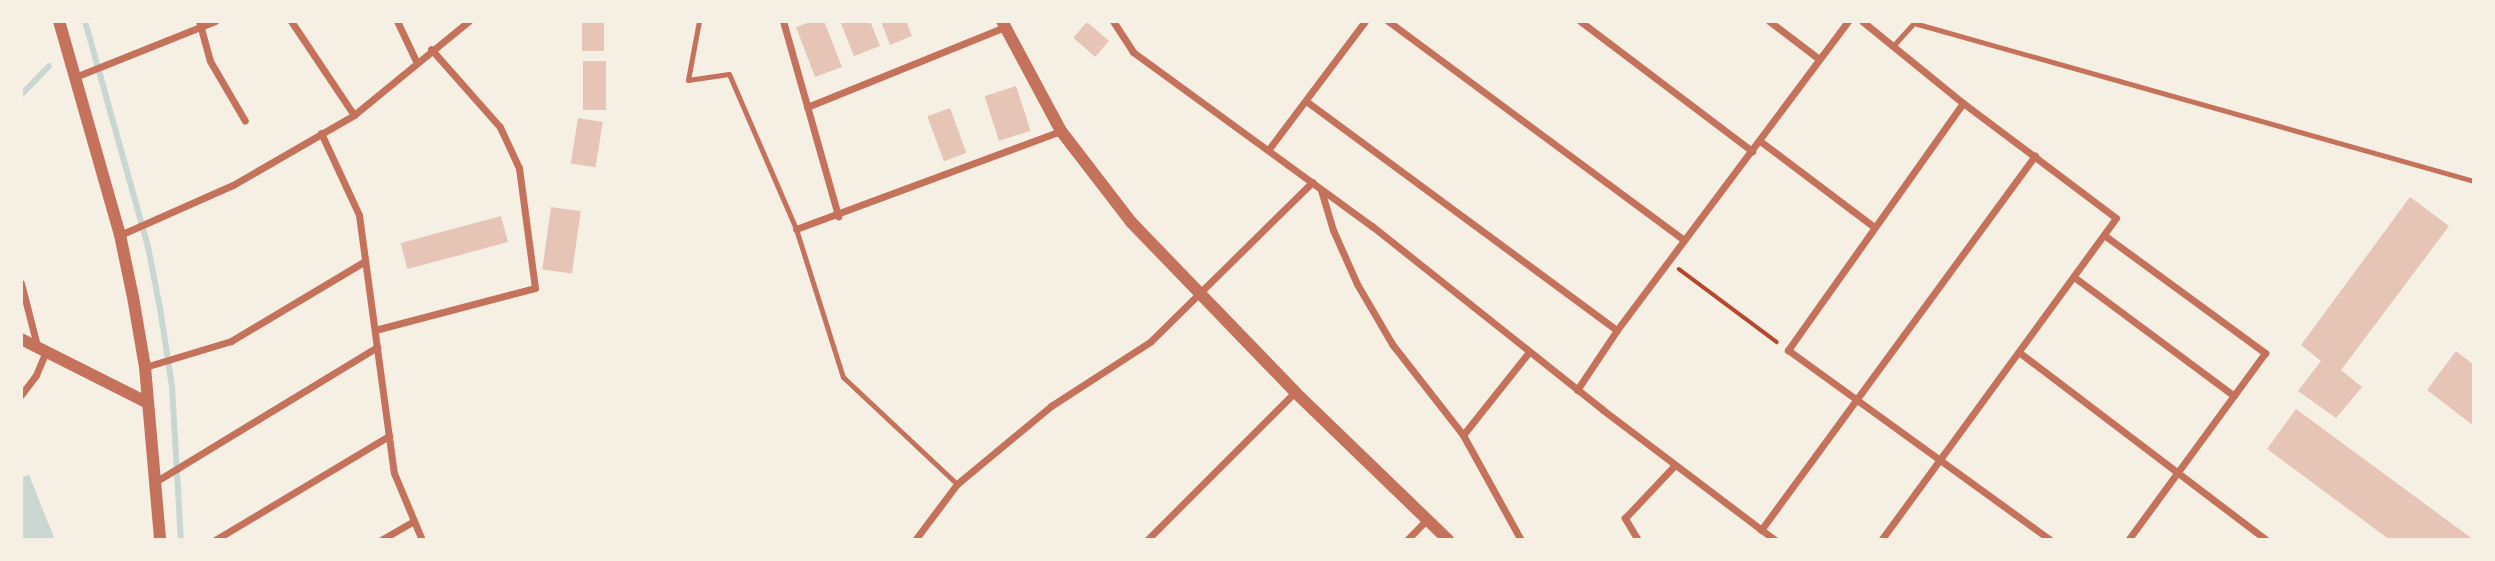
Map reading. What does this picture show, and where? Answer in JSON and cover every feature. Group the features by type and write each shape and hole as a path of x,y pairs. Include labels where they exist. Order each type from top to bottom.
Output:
{"street":[{"path":"59,21 120,235 145,366 160,540"},
{"path":"75,77 200,24 215,21"},
{"path":"291,21 354,115"},
{"path":"397,21 416,61"},
{"path":"120,235 233,185 354,115 416,61 469,21"},
{"path":"783,21 838,216"},
{"path":"1113,21 1133,52 1372,226 1577,390 1774,540"},
{"path":"1269,149 1365,21"},
{"path":"1388,21 1684,240"},
{"path":"1580,21 1752,151"},
{"path":"1769,21 1819,59"},
{"path":"1577,390 1617,330 1848,21"},
{"path":"1862,21 1963,103 2116,218 1881,540"},
{"path":"200,24 210,61 246,121"},
{"path":"807,107 1004,24 1061,131 1131,222 1296,392 1448,540"},
{"path":"375,330 535,288 519,168 500,127 431,49"},
{"path":"1306,102 1617,330"},
{"path":"1963,103 1788,349 2050,540"},
{"path":"796,229 838,216 1061,131"},
{"path":"321,133 359,215 394,473 422,540"},
{"path":"1760,141 1873,226"},
{"path":"1761,530 2035,156"},
{"path":"915,540 957,484 1051,405 1150,342 1312,182"},
{"path":"1321,190 1333,230 1364,296 1392,344 1463,435 1521,540"},
{"path":"2104,235 2265,353 2127,540"},
{"path":"145,366 231,341 365,261"},
{"path":"2074,277 2234,396"},
{"path":"21,283 42,349 36,375 21,395"},
{"path":"21,339 148,403"},
{"path":"155,482 377,347"},
{"path":"1463,435 1530,352"},
{"path":"2020,353 2266,540"},
{"path":"1147,540 1296,392"},
{"path":"215,540 389,436"},
{"path":"1638,540 1625,518 1675,465"},
{"path":"382,540 414,520"},
{"path":"1407,540 1426,520"}],"lane":[{"path":"699,21 688,80 729,74 796,229 843,377 957,484"},
{"path":"1893,46 1914,23 2474,181"}],"path":[{"path":"1669,262 1788,349"}],"shaded area":[{"path":"29,475 55,540 21,540 21,478"}],"building":[{"path":"582,21 604,21 604,51 582,51"},
{"path":"813,21 824,21 842,67 815,77 796,27"},
{"path":"840,21 870,21 880,46 854,56"},
{"path":"881,21 906,21 912,36 890,45"},
{"path":"1087,22 1109,41 1095,57 1073,38"},
{"path":"583,61 606,61 606,110 583,110"},
{"path":"1016,86 1031,131 999,141 985,96"},
{"path":"950,108 966,153 944,161 927,116"},
{"path":"578,118 603,122 595,167 571,163"},
{"path":"2410,197 2449,226 2341,370 2362,387 2336,418 2298,391 2321,361 2301,345"},
{"path":"551,207 581,211 572,274 542,269"},
{"path":"501,216 508,242 408,269 401,243"},
{"path":"2456,351 2474,365 2474,426 2427,390"},
{"path":"2296,409 2474,540 2390,540 2267,449"}],"waterway":[{"path":"85,21 148,247 160,308 172,386 181,540"},
{"path":"21,95 49,66"}]}
